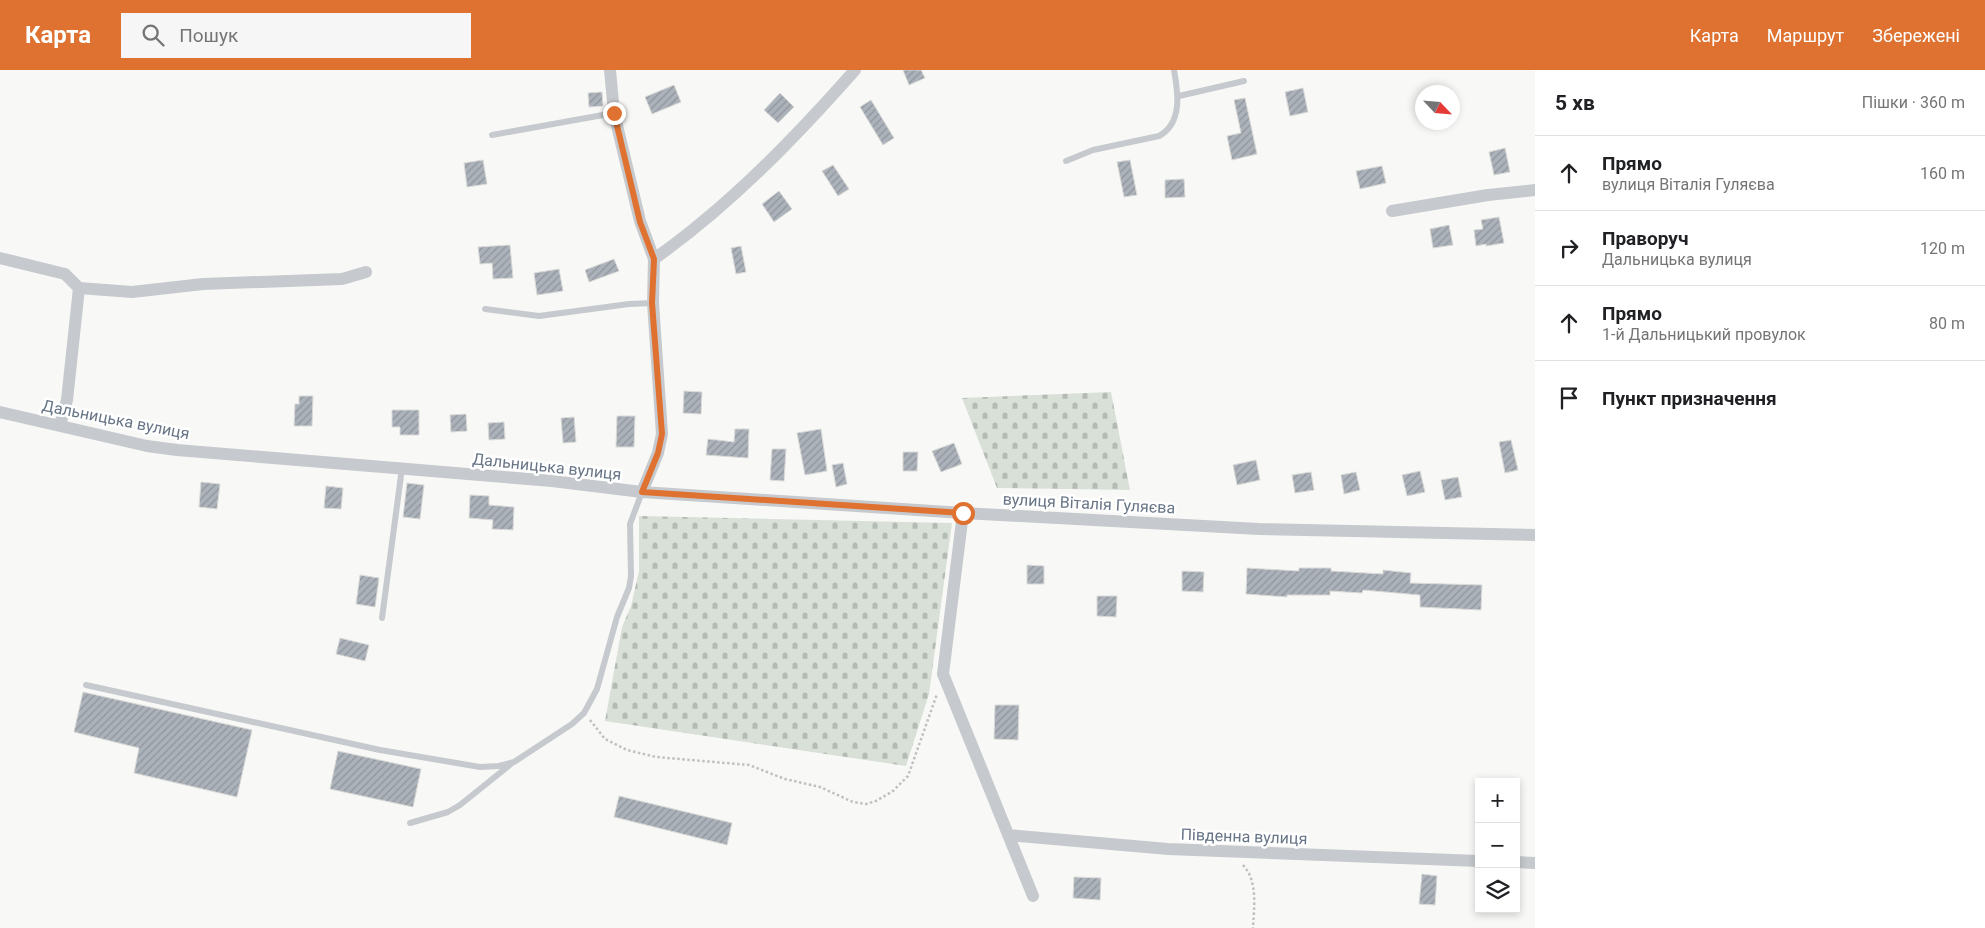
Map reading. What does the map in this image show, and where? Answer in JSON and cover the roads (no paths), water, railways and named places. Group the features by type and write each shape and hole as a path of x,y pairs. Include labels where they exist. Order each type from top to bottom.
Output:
{"street":[{"path":"610,70 614,113 640,222 654,259 718,208 763,166 826,103 855,70"},
{"path":"1392,211 1488,194 1535,190"},
{"path":"0,258 65,274 79,288 132,292 203,284 342,279 366,272"},
{"name":"Дальницька вулиця","path":"0,412 147,446 177,450 552,481 642,492 658,453 662,434 652,303 654,259"},
{"path":"60,425 66,400 79,288"},
{"name":"вулиця Віталія Гуляєва","path":"642,492 963,513 1258,529 1535,535"},
{"path":"963,513 944,674 1033,896"},
{"name":"Південна вулиця","path":"1008,835 1168,849 1475,861"},
{"path":"1520,862 1535,863"}],"lane":[{"path":"1066,161 1093,150 1159,136 1165,132 1173,120 1179,96 1174,70"},
{"path":"1179,96 1244,81"},
{"path":"492,135 614,113"},
{"path":"485,309 539,316 629,304 652,303"},
{"path":"382,618 402,468"},
{"path":"410,823 448,812 460,805 514,762 572,724 584,713 597,689 617,617 629,588 631,576 630,524 642,492"},
{"path":"86,685 380,750 480,767 498,766 514,762"}]}
